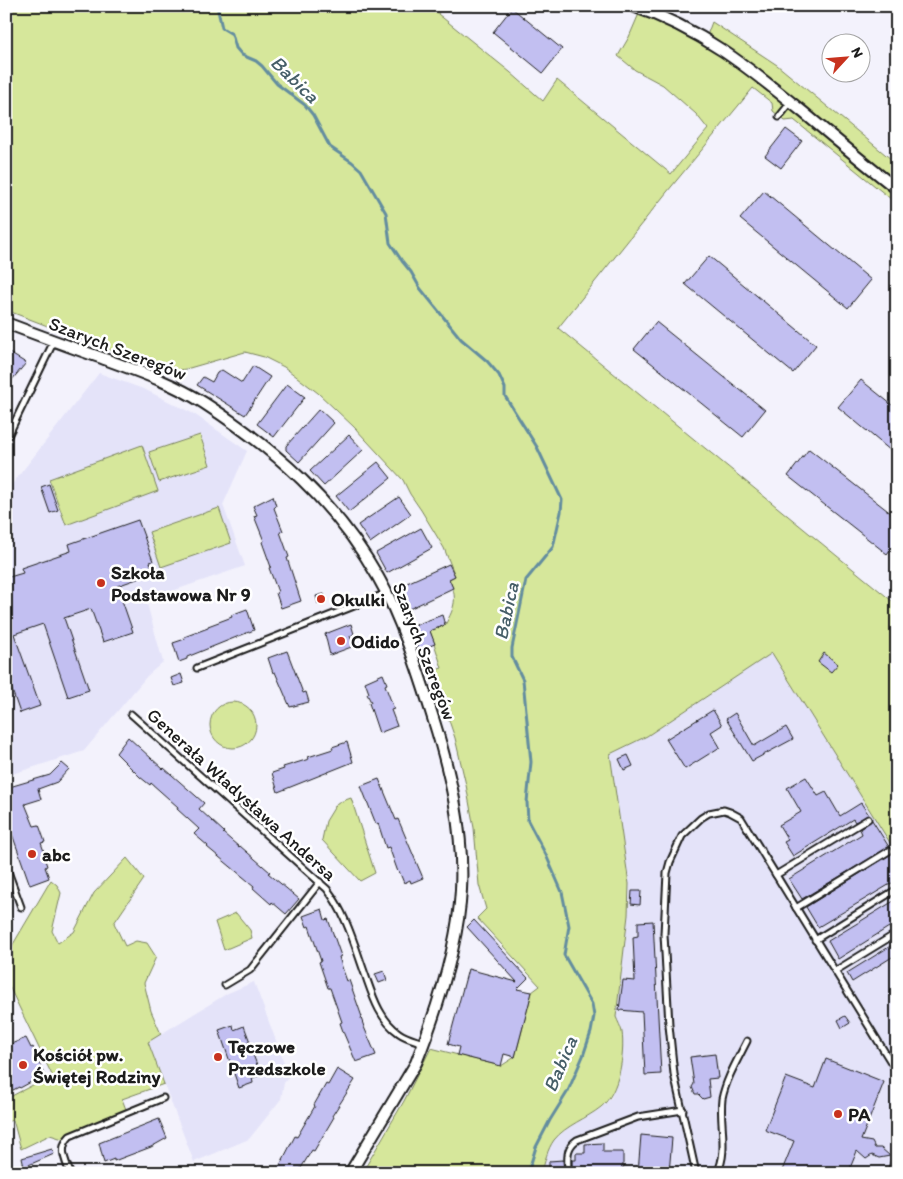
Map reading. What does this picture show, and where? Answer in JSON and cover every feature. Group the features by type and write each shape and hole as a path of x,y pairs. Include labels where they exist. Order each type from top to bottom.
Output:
{"street":[{"path":"633,6 676,23 739,60 897,189"},
{"name":"Szarych Szeregów","path":"6,323 175,386 203,402 243,430 306,481 322,499 352,537 377,575 386,593 420,680 443,748 459,835 461,889 454,942 424,1044 416,1063 350,1173"}],"lane":[{"path":"779,117 791,102"},
{"path":"6,440 54,341"},
{"path":"197,668 386,593"},
{"name":"Generała Władysława Andersa","path":"131,714 320,882 334,898 345,918 379,1009 400,1034 424,1044"},
{"path":"696,1173 673,1064 664,934 667,873 670,862 682,836 691,825 710,813 724,810 741,818 897,1072"},
{"path":"776,875 868,819"},
{"path":"796,908 889,851"},
{"path":"6,866 21,907"},
{"path":"225,985 250,970 320,882"},
{"path":"816,940 897,889"},
{"path":"835,972 897,933"},
{"path":"717,1173 722,1163 723,1154 722,1099 747,1041"},
{"path":"70,1173 62,1150 63,1144 70,1136 163,1098"},
{"path":"568,1173 567,1152 572,1143 577,1140 638,1117 683,1110"}],"shaded area":[{"name":"Szkoła Podstawowa Nr 9","path":"99,373 146,390 194,414 247,451 223,505 245,566 146,600 163,662 147,676 84,751 6,776 6,492"},
{"path":"772,653 897,854 897,1173 542,1173 547,1154 554,1140 569,1127 601,1108 611,1098 622,1059 622,1030 616,1017 628,915 629,884 610,754 647,736"},
{"name":"Tęczowe Przedszkole","path":"254,982 288,1073 281,1099 249,1139 194,1162 148,1042 228,993"}],"green space":[{"path":"6,6 441,6 438,14 543,101 557,80 671,174 708,129 696,114 663,85 635,70 618,56 629,37 641,9 706,38 712,22 777,65 897,164 897,204 794,120 785,121 773,111 772,103 753,88 558,328 897,605 897,854 772,653 647,736 610,754 629,884 628,915 616,1017 622,1032 623,1051 616,1083 607,1101 601,1107 564,1130 554,1140 548,1152 542,1173 362,1173 404,1101 431,1048 501,1066 515,1057 532,992 540,986 477,918 486,909 479,885 474,828 455,738 432,671 442,668 430,631 445,625 454,602 454,592 449,579 455,576 444,548 403,480 354,427 318,393 284,367 264,357 245,352 186,369 167,372 6,310"},
{"path":"200,435 210,465 159,482 149,452"},
{"path":"142,445 158,491 66,525 49,479"},
{"path":"219,508 231,543 161,567 149,532"},
{"path":"228,702 238,702 252,712 256,725 252,738 246,744 238,748 228,748 214,738 210,730 210,720 220,706"},
{"path":"351,798 375,873 360,881 322,840 326,821 337,803"},
{"path":"127,858 144,879 114,923 125,946 136,941 147,943 156,957 144,983 151,1011 161,1034 148,1042 164,1084 122,1099 127,1112 66,1140 50,1135 21,1149 13,1120 6,1122 6,1099 52,1075 7,982 12,946 51,880 57,885 61,893 52,931 58,943 74,932 94,893"},
{"path":"236,913 250,930 252,938 224,950 215,922"}],"building":[{"path":"512,8 562,49 543,73 493,32"},
{"path":"786,129 802,141 781,168 765,156"},
{"path":"764,191 871,280 848,308 740,219"},
{"path":"709,256 816,345 793,373 685,284"},
{"path":"656,322 765,410 743,437 634,349"},
{"path":"6,351 26,363 6,387"},
{"path":"253,366 270,377 245,415 197,385 203,377 212,382 217,373 222,370 242,383"},
{"path":"861,380 897,409 897,456 838,407"},
{"path":"287,384 305,397 274,437 257,424"},
{"path":"319,409 334,423 299,462 286,450 286,446"},
{"path":"349,435 363,450 324,486 310,471"},
{"path":"809,449 897,518 897,541 887,554 788,476"},
{"path":"378,462 391,478 349,512 336,496"},
{"path":"49,484 58,510 50,513 41,487"},
{"path":"273,496 276,506 274,508 283,531 280,532 301,601 281,608 276,593 278,592 269,568 271,567 262,542 264,541 254,516 257,515 253,506"},
{"path":"399,497 411,514 370,543 358,525"},
{"path":"138,520 153,561 150,562 154,573 117,586 133,632 103,642 91,609 64,618 89,690 68,697 43,624 14,634 40,706 20,713 6,673 6,578 23,573 21,568 71,551 69,544"},
{"path":"421,528 432,548 387,573 376,553"},
{"path":"449,564 455,576 449,579 453,588 407,610 396,588"},
{"name":"Okulki","path":"324,594 326,602 318,604 316,596"},
{"path":"247,609 254,630 179,662 173,643"},
{"path":"442,615 445,625 430,631 435,644 419,650 410,627"},
{"name":"Odido","path":"351,624 354,634 350,636 354,646 330,655 325,634"},
{"path":"287,651 303,693 306,692 309,702 290,707 275,672 273,673 268,658"},
{"path":"824,653 838,664 831,672 818,662"},
{"path":"181,674 184,683 174,686 171,678"},
{"path":"383,674 394,709 391,710 397,726 379,733 369,703 371,702 367,694 369,693 365,682"},
{"path":"713,710 722,725 711,732 720,747 685,769 666,739"},
{"path":"735,713 754,746 786,727 793,739 752,761 726,719"},
{"path":"128,737 204,803 199,809 223,833 299,899 286,914 272,902 271,904 253,888 254,886 207,847 194,834 199,829 177,809 178,807 151,783 150,785 140,777 116,753"},
{"path":"347,742 353,762 278,792 272,773"},
{"path":"628,755 633,766 624,770 619,759"},
{"path":"62,763 69,769 57,782 38,789 41,799 25,804 34,826 39,825 45,842 41,843 46,857 44,857 47,866 45,867 49,878 30,885 6,817 6,788 50,775"},
{"path":"806,777 818,796 826,792 840,816 861,803 869,815 855,822 853,819 793,856 784,842 788,840 779,825 801,812 787,788"},
{"path":"379,779 423,878 411,883 410,880 404,883 398,872 389,847 386,848 378,823 376,824 361,786"},
{"path":"872,820 889,847 802,899 789,879 862,834 860,829"},
{"path":"893,853 897,860 897,880 818,927 806,907"},
{"path":"632,891 641,891 640,905 631,904"},
{"path":"897,899 897,929 892,931 889,927 838,959 828,941"},
{"path":"322,909 325,920 328,919 341,956 339,957 343,970 347,981 349,980 364,1027 376,1055 356,1062 340,1023 342,1022 319,962 321,961 309,926 307,927 303,916"},
{"path":"474,920 528,978 517,989 532,992 515,1057 504,1054 501,1066 457,1055 459,1047 448,1044 468,969 517,982 467,927"},
{"path":"653,921 661,1074 645,1075 642,1012 619,1010 623,980 635,981 633,937 638,936 638,922"},
{"path":"897,942 897,954 852,982 847,973"},
{"path":"384,971 387,980 379,983 375,974"},
{"path":"845,1016 850,1023 842,1028 838,1020"},
{"path":"233,1025 234,1030 244,1026 261,1075 252,1078 253,1083 239,1088 219,1030"},
{"name":"Kościół pw. Świętej Rodziny","path":"26,1038 31,1048 33,1047 44,1075 9,1092 6,1086 6,1046"},
{"path":"715,1054 718,1078 708,1079 710,1097 703,1099 698,1094 695,1094 692,1087 694,1084 690,1057"},
{"name":"PA","path":"826,1059 884,1082 861,1140 872,1142 875,1148 881,1148 890,1156 879,1158 872,1155 866,1159 857,1151 848,1173 781,1173 794,1141 765,1130 786,1077 815,1088"},
{"path":"337,1069 355,1080 332,1116 334,1117 314,1151 312,1150 298,1173 276,1173 295,1136 297,1137 326,1084 328,1085"},
{"path":"159,1119 167,1138 151,1147 104,1163 99,1143"},
{"path":"641,1135 672,1138 669,1173 638,1173"},
{"path":"603,1143 603,1152 623,1152 623,1173 572,1173 572,1160 576,1160 576,1153 585,1153 585,1144"},
{"path":"896,1146 897,1173 886,1173"},
{"path":"52,1149 54,1154 24,1167 22,1158"},
{"path":"563,1160 564,1173 549,1173 549,1161"}],"waterway":[{"name":"Babica","path":"217,6 222,28 232,34 236,48 242,55 256,61 277,84 305,105 313,115 330,147 361,170 386,213 390,243 420,288 461,339 487,361 499,375 505,388 505,396 537,447 562,500 553,547 526,580 512,648 512,657 523,680 531,762 527,802 528,821 546,855 562,892 569,926 564,955 592,1004 594,1016 583,1056 568,1091 536,1147 528,1173"}],"place":[{"name":"Szkoła Podstawowa Nr 9","path":"101,583"},
{"name":"Okulki","path":"321,599"},
{"name":"Odido","path":"341,641"},
{"name":"abc","path":"32,854"},
{"name":"Tęczowe Przedszkole","path":"218,1057"},
{"name":"Kościół pw. Świętej Rodziny","path":"23,1065"},
{"name":"PA","path":"838,1114"}]}
